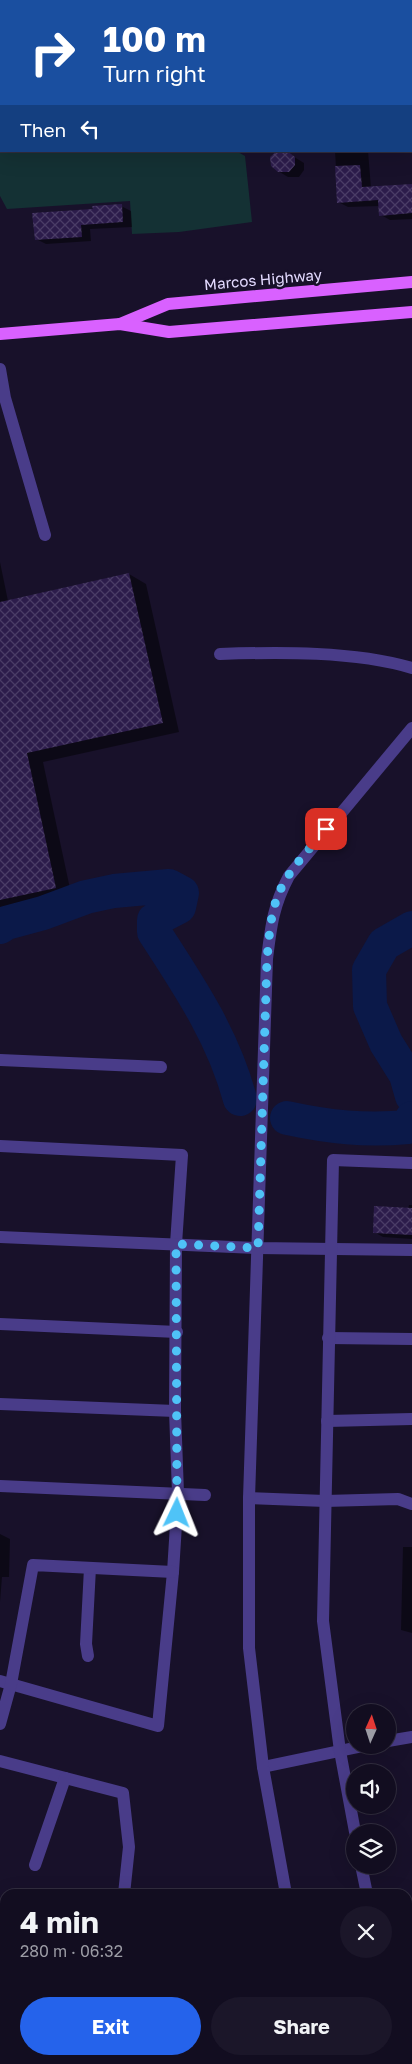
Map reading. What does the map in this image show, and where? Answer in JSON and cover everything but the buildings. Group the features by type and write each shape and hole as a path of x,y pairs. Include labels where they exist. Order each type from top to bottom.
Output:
{"main road":[{"name":"Marcos Highway","path":"120,324 168,304 412,282"},
{"name":"Marcos Highway","path":"0,334 120,324 169,332 412,312"}],"street":[{"path":"0,368 5,398 45,535"},
{"path":"220,654 266,652 299,654 381,661 412,668"},
{"path":"285,1889 263,1767 249,1648 249,1498 267,959 270,928 277,898 289,876 412,728"},
{"path":"0,1060 161,1067"},
{"path":"0,1146 182,1154 176,1244 177,1332 175,1412 178,1493 173,1572 158,1726 6,1682"},
{"path":"354,1824 340,1750 323,1621 333,1160 412,1163"},
{"path":"0,1237 258,1248 412,1250"},
{"path":"0,1324 177,1332"},
{"path":"328,1338 412,1339"},
{"path":"0,1404 175,1412"},
{"path":"327,1421 412,1419"},
{"path":"0,1486 205,1495"},
{"path":"249,1498 325,1501 398,1499 412,1504"},
{"path":"0,1724 6,1682 33,1565 173,1572"},
{"path":"88,1656 86,1644 90,1568"},
{"path":"396,1739 412,1736"},
{"path":"263,1767 346,1749"},
{"path":"0,1761 123,1793 129,1847 125,1889"},
{"path":"35,1865 65,1778"},
{"path":"363,1874 366,1889"}],"green space":[{"path":"0,152 238,152 245,156 252,222 179,232 132,234 130,201 7,209 0,196"}],"waterway":[{"path":"0,927 6,923 43,913 86,897 114,891 169,886 182,893 179,907 154,920 154,932 192,992 215,1033 233,1076 240,1099"},
{"path":"412,928 384,944 369,970 370,1006 386,1043 406,1075 412,1096"},
{"path":"287,1118 332,1126 377,1129 408,1127 412,1118"}],"route":[{"path":"177,1513 175,1412 177,1332 176,1244 258,1248 267,959 270,928 277,898 289,876 326,829"}]}
